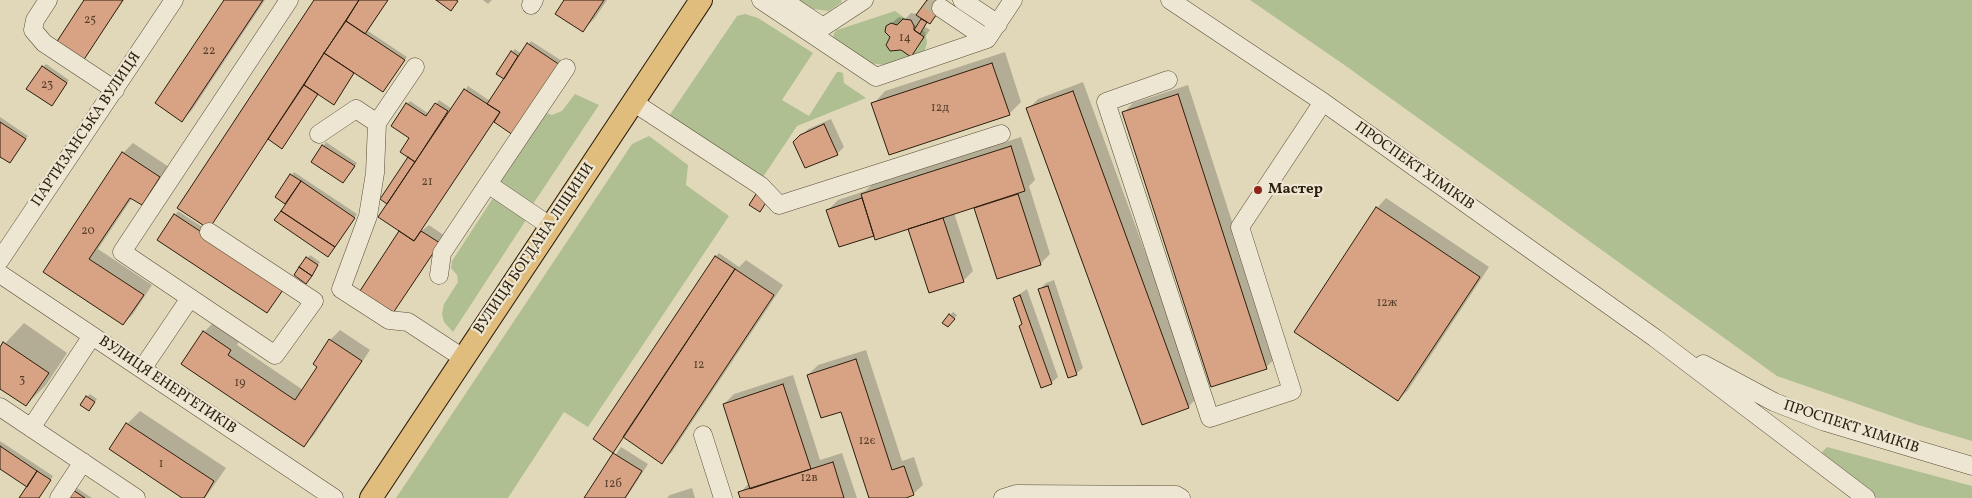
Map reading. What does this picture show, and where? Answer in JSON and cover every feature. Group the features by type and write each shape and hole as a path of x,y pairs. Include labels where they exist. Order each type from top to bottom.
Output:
{"main road":[{"name":"ВУЛИЦЯ БОГДАНА ЛІЩИНИ","path":"370,498 701,0"}],"street":[{"path":"48,0 35,20 33,30 44,43 115,90"},
{"name":"ПАРТИЗАНСЬКА ВУЛИЦЯ","path":"0,260 174,0"},
{"path":"209,232 314,301 275,355 122,252 289,0"},
{"path":"761,0 876,77 987,39 1013,0"},
{"path":"783,0 823,27 864,0"},
{"path":"962,0 998,24"},
{"name":"ПРОСПЕКТ ХІМІКІВ","path":"1170,0 1328,106 1655,338 1866,498"},
{"path":"941,8 987,39"},
{"path":"415,67 377,123 375,173 368,216 341,288 389,320 408,322 463,358"},
{"path":"439,275 442,253 566,68"},
{"path":"1168,80 1106,102 1210,418 1292,391 1240,227 1328,106"},
{"path":"633,102 760,186 779,206 1001,134"},
{"path":"319,134 356,109 377,123"},
{"path":"488,184 550,226"},
{"name":"ВУЛИЦЯ ЕНЕРГЕТИКІВ","path":"0,274 334,498"},
{"path":"142,369 190,298"},
{"path":"31,428 92,336"},
{"name":"ПРОСПЕКТ ХІМІКІВ","path":"1655,338 1774,402 1825,422 1972,466"},
{"path":"0,407 136,498"},
{"path":"703,435 723,498"},
{"path":"59,498 83,462"},
{"path":"1003,498 1016,494 1176,494 1181,498"}],"green space":[{"path":"796,0 841,0 842,2 829,11 806,8"},
{"path":"1250,0 1972,0 1972,441 1918,425 1777,376 1343,64"},
{"path":"895,11 925,32 927,43 924,52 889,65 868,63 833,40 834,33 837,30"},
{"path":"745,14 758,18 813,53 782,100 809,116 837,72 843,73 844,83 866,98 797,126 761,180 667,119 737,16"},
{"path":"575,94 599,105 533,204 500,183 544,112 552,115 562,111"},
{"path":"649,136 688,165 686,185 729,216 588,427 564,412 508,498 396,498 632,144"},
{"path":"495,195 528,217 453,332 444,322 442,314 444,304 458,282 457,275 451,268 452,261"},
{"path":"1827,447 1972,486 1972,498 1877,498 1827,462 1822,452"}],"building":[{"path":"84,0 123,0 83,61 56,43"},
{"path":"224,0 263,0 182,122 155,103"},
{"path":"314,0 359,0 209,229 177,208"},
{"path":"359,0 388,0 365,34 346,21"},
{"path":"436,0 456,0 458,1 451,11"},
{"path":"564,0 604,0 583,32 555,14"},
{"path":"927,0 946,0 930,24 916,15"},
{"path":"903,19 911,20 914,30 924,37 911,57 901,50 890,51 886,45 890,37 885,32 886,26 891,23 897,25"},
{"path":"921,19 927,22 920,34 914,30"},
{"path":"346,21 405,60 383,92 324,53"},
{"path":"527,43 560,65 513,135 494,122 500,112 487,104"},
{"path":"511,51 518,56 504,79 496,74"},
{"path":"324,53 354,73 334,105 304,85"},
{"path":"992,63 1010,115 889,155 871,103"},
{"path":"42,66 67,83 52,106 26,89"},
{"path":"304,85 318,94 282,149 268,139"},
{"path":"464,89 500,112 414,241 378,217"},
{"path":"1073,91 1189,408 1142,425 1026,108"},
{"path":"1178,94 1267,369 1211,387 1122,112"},
{"path":"406,103 426,116 435,103 448,111 415,162 400,152 409,138 391,126"},
{"path":"0,122 26,139 10,163 0,157"},
{"path":"824,124 838,155 805,168 793,142 800,135"},
{"path":"322,145 355,166 343,183 311,162"},
{"path":"1011,146 1025,191 875,240 861,194"},
{"path":"122,152 160,177 142,205 130,198 89,259 144,295 123,325 43,272"},
{"path":"408,157 415,162 387,204 380,199"},
{"path":"290,174 301,181 285,204 275,197"},
{"path":"301,181 355,218 335,247 281,211"},
{"path":"756,194 767,201 760,212 749,205"},
{"path":"1018,194 1041,265 997,279 974,208"},
{"path":"862,198 874,236 839,247 826,210"},
{"path":"1376,207 1480,277 1398,401 1294,332"},
{"path":"281,211 335,247 328,257 274,220"},
{"path":"174,214 285,287 267,313 157,240"},
{"path":"943,218 964,282 929,293 908,229"},
{"path":"399,231 414,241 421,231 440,243 391,316 358,294"},
{"path":"715,256 735,269 613,453 593,439"},
{"path":"306,257 318,265 312,276 299,267"},
{"path":"299,267 312,276 306,284 294,275"},
{"path":"735,269 774,295 662,464 623,437"},
{"path":"1048,286 1077,375 1068,378 1038,289"},
{"path":"1020,295 1052,384 1041,388 1019,326 1022,324 1013,298"},
{"path":"949,314 955,319 948,327 942,323"},
{"path":"203,331 231,350 228,355 295,400 317,367 313,364 329,339 362,361 304,447 181,364"},
{"path":"3,342 49,373 26,406 0,389 0,347"},
{"path":"856,359 892,470 904,466 914,495 906,498 869,498 841,412 821,418 807,375"},
{"path":"783,384 811,469 750,489 723,404"},
{"path":"86,396 95,402 89,411 80,405"},
{"path":"126,423 214,481 204,498 182,498 109,449"},
{"path":"0,446 37,471 27,487 0,469"},
{"path":"613,453 642,471 625,498 584,498"},
{"path":"833,462 844,498 740,498 738,492"},
{"path":"37,471 51,480 39,498 19,498"},
{"path":"73,490 85,498 67,498"}],"tunnel":[{"path":"928,0 941,8"}],"place":[{"name":"Мастер","path":"1258,190"}]}
